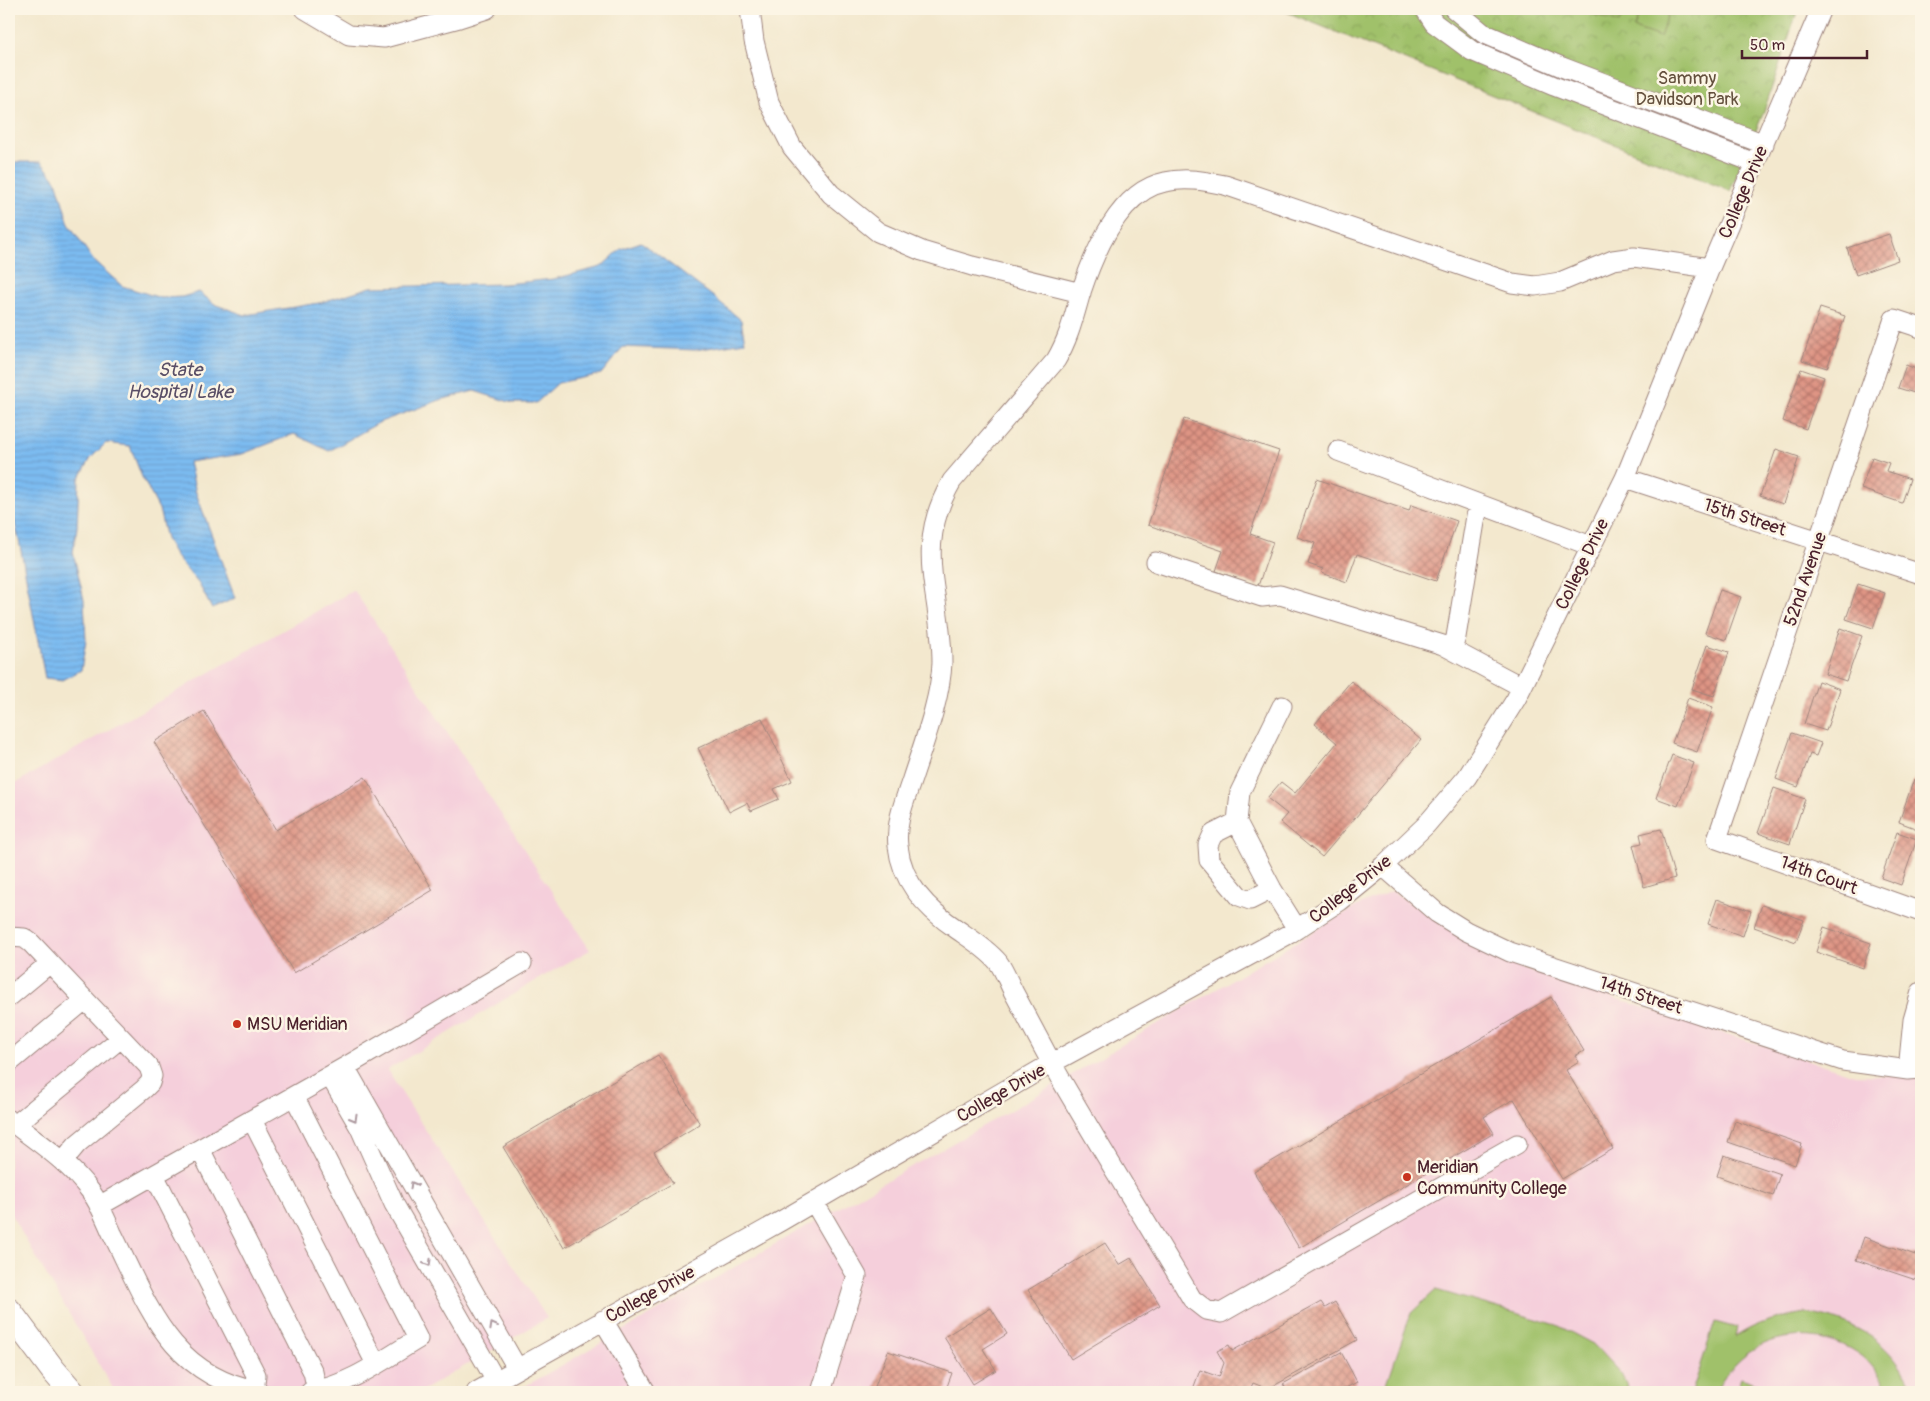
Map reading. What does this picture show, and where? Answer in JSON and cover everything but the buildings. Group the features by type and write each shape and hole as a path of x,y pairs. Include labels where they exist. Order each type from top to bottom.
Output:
{"main road":[{"path":"9,1311 72,1392"}],"street":[{"path":"305,9 349,34 384,38 487,9"},
{"path":"750,9 754,41 769,102 792,147 831,194 878,232 922,251 972,266 1081,293"},
{"path":"1425,9 1434,23 1472,51 1554,86 1755,163"},
{"path":"1454,9 1483,32 1562,66 1764,144"},
{"name":"College Drive","path":"476,1392 814,1202 1052,1063 1297,929 1340,901 1383,866 1426,825 1467,777 1522,687 1625,478 1710,268 1821,9"},
{"path":"1518,1144 1221,1313 1206,1310 1192,1299 1052,1063 998,962 978,944 928,907 912,888 898,847 898,826 904,800 924,740 938,690 942,665 941,639 930,566 935,516 941,500 952,482 1056,360 1068,338 1089,272 1106,234 1118,215 1132,199 1147,188 1164,182 1183,179 1225,184 1512,283 1535,286 1560,282 1612,260 1634,257 1710,268"},
{"name":"52nd Avenue","path":"1717,839 1894,319 1921,328"},
{"path":"1338,451 1591,546"},
{"name":"15th Street","path":"1625,478 1921,574"},
{"path":"1452,649 1456,637 1476,516 1480,505"},
{"path":"1156,562 1262,597 1280,595 1452,649 1522,687"},
{"path":"1282,706 1240,792 1237,822 1272,890 1297,929"},
{"path":"1237,822 1212,834 1208,845 1210,860 1239,896 1250,900 1272,890"},
{"name":"14th Court","path":"1717,839 1921,912"},
{"name":"14th Street","path":"1383,866 1438,913 1466,932 1510,952 1843,1061 1914,1070"},
{"path":"9,937 24,938 31,943 149,1067 152,1076 150,1083 77,1144 63,1161"},
{"path":"9,997 50,963"},
{"path":"99,1206 294,1096 522,963"},
{"path":"1914,1070 1913,1020 1921,992"},
{"path":"9,1063 85,1000"},
{"path":"121,1038 12,1123 63,1161 93,1194 159,1325 170,1341 183,1355 203,1370 225,1382 257,1392 256,1375 154,1175"},
{"path":"337,1071 517,1368"},
{"path":"337,1071 394,1204 496,1381"},
{"path":"200,1149 313,1372 314,1392 349,1380 418,1339 294,1096"},
{"path":"252,1120 376,1364"},
{"path":"814,1202 857,1276 821,1392"},
{"path":"603,1320 646,1392"}],"shaded area":[{"name":"MSU Meridian","path":"354,590 590,950 387,1070 547,1318 420,1392 115,1392 9,1211 9,787"},
{"name":"Meridian Community College","path":"1392,891 1498,961 1855,1075 1921,1076 1921,1392 515,1392 1032,1098 1357,906"}],"green space":[{"name":"Sammy Davidson Park","path":"1279,9 1798,9 1763,114 1730,191"},
{"path":"1595,9 1624,9 1619,23 1593,14"},
{"path":"1641,9 1670,9 1660,37 1634,28"},
{"path":"1436,1290 1557,1325 1593,1344 1621,1374 1630,1392 1384,1392 1411,1313"},
{"path":"1805,1313 1841,1322 1857,1328 1871,1337 1884,1347 1895,1360 1913,1392 1889,1392 1876,1370 1857,1353 1843,1345 1810,1337 1793,1337 1761,1345 1747,1354 1737,1362 1715,1392 1692,1392 1715,1322 1737,1328 1735,1337 1769,1321"},
{"path":"1741,1378 1783,1392 1736,1392"}],"water":[{"name":"State Hospital Lake","path":"9,162 41,162 56,180 69,224 93,260 122,286 161,298 182,297 199,292 216,305 245,315 319,303 371,287 504,284 554,279 601,267 621,249 641,242 741,320 745,342 695,350 623,347 601,374 558,383 536,403 513,403 474,391 440,400 380,422 329,451 294,434 242,454 189,462 196,493 235,598 212,609 199,584 177,558 166,539 159,509 142,477 130,446 106,443 91,458 79,479 77,527 73,552 84,600 86,641 81,670 63,680 45,678 19,540 9,499"}],"place":[{"name":"MSU Meridian","path":"237,1024"},
{"name":"Meridian Community College","path":"1407,1177"}]}
